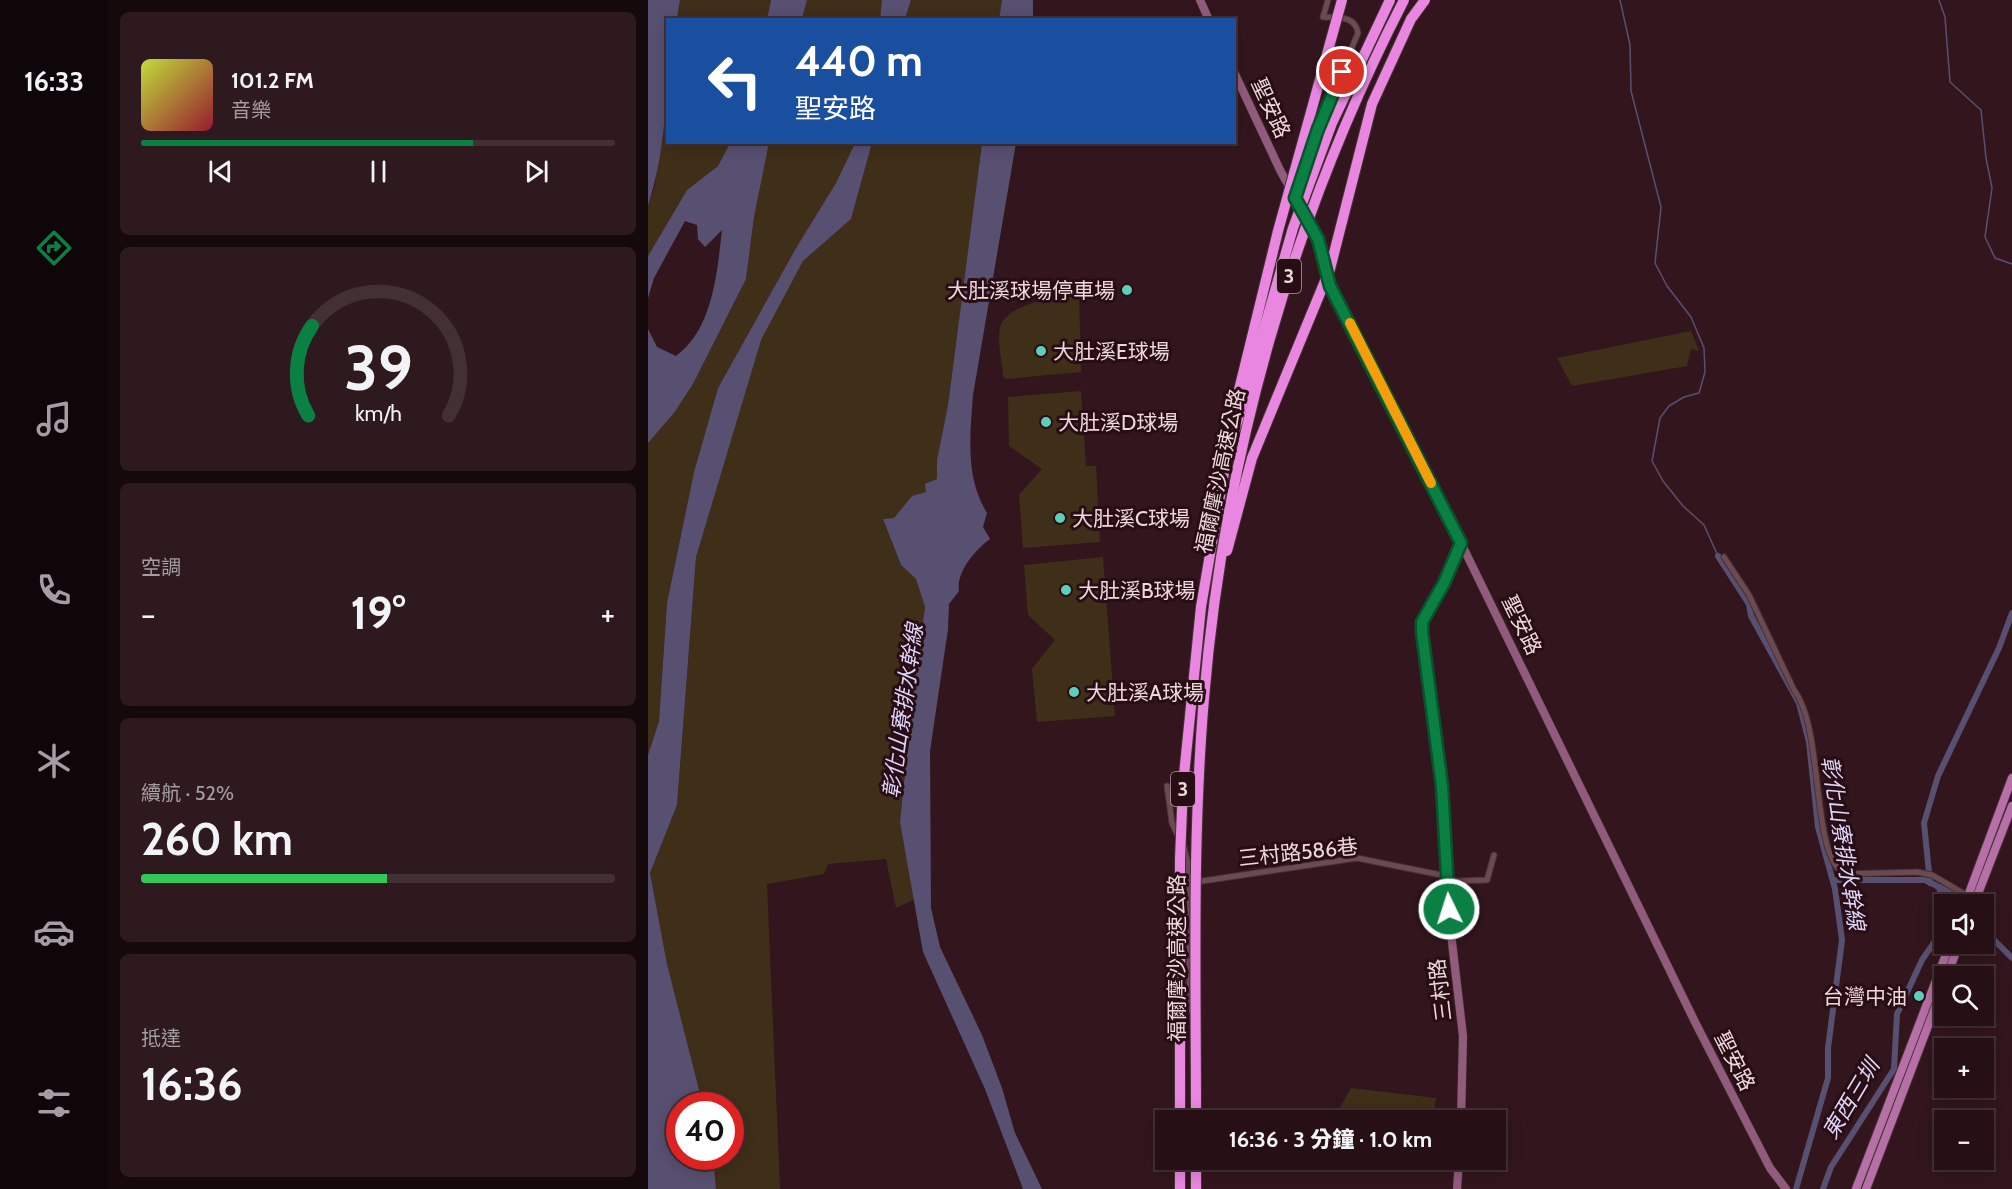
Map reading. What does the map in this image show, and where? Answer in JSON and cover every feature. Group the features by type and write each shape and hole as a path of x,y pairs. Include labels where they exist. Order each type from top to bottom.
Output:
{"highway":[{"name":"福爾摩沙高速公路","path":"1180,1110 1180,859 1183,785 1200,618 1226,461 1293,228 1332,123 1390,0"},
{"name":"福爾摩沙高速公路","path":"1196,1110 1196,830 1204,697 1220,568 1247,428 1287,283 1334,154 1404,0"},
{"path":"1220,568 1232,538 1252,458 1330,269 1372,104 1419,0"},
{"path":"1411,19 1425,0"},
{"path":"1226,461 1247,348 1342,1"},
{"path":"1180,1170 1180,1189"},
{"path":"1196,1170 1196,1189"}],"main road":[{"path":"1968,894 2012,778"},
{"path":"1978,894 2012,806"},
{"path":"1856,1189 1946,954"},
{"path":"1866,1189 1934,1010"}],"street":[{"path":"1200,0 1208,18"},
{"path":"1295,198 1318,129 1358,33 1354,22 1347,18 1323,17 1328,0"},
{"name":"聖安路","path":"1236,76 1295,198 1318,239 1330,286 1461,543 1696,1024 1770,1168 1786,1189"},
{"name":"三村路","path":"1461,543 1444,583 1422,622 1442,786 1446,876 1463,1035 1461,1110"},
{"path":"1724,557 1749,595 1794,690 1803,702 1814,743 1823,829 1836,867 1844,874 1917,872 1932,874 1958,894"},
{"path":"1167,786 1172,823 1188,864 1190,1010"},
{"name":"三村路586巷","path":"1189,883 1357,858 1446,876 1456,881 1487,880 1494,855"},
{"path":"1457,1189 1458,1170"}],"shaded area":[{"path":"648,0 680,0 677,18 666,18 666,102 663,137 648,206"},
{"path":"680,0 771,0 767,18 677,18"},
{"path":"771,0 807,0 802,18 767,18"},
{"path":"807,0 882,0 880,18 802,18"},
{"path":"882,0 911,0 905,18 880,18"},
{"path":"911,0 1002,0 999,18 905,18"},
{"path":"1002,0 1033,0 1033,18 999,18"},
{"path":"666,97 666,144 729,144 718,166 687,190 648,256 648,206 655,185"},
{"path":"729,144 769,144 754,217 746,279 693,384 674,413 648,443 648,329 657,347 676,356 688,345 698,331 711,299 722,230 705,247 698,239 697,225 685,221 654,278 648,298 648,256 687,190 718,166"},
{"path":"769,144 855,144 836,183 796,248 718,388 694,472 667,603 659,721 648,755 648,443 674,413 693,384 746,279 754,217"},
{"path":"855,144 872,144 851,219 803,261 761,340 696,557 677,805 650,873 667,964 700,1092 666,1092 666,1170 714,1170 716,1189 648,1189 648,755 659,721 667,603 694,472 718,388 796,248 836,183"},
{"path":"872,144 982,144 948,405 937,460 937,479 926,492 912,496 894,518 883,519 901,565 916,579 925,607 913,694 900,822 915,899 896,908 886,859 828,864 824,874 767,884 780,1189 716,1189 714,1170 744,1170 744,1092 700,1092 667,964 650,873 677,805 696,557 760,340 803,261 851,219"},
{"path":"982,144 1016,144 973,395 972,471 980,499 987,513 983,527 990,539 968,562 960,576 959,591 949,604 948,629 930,751 931,908 940,947 982,1035 1002,1088 1015,1133 1042,1189 1023,1189 985,1089 923,952 900,822 913,694 925,607 916,579 901,565 883,519 894,518 912,496 926,492 925,484 937,479 937,460 948,405"},
{"name":"大肚溪E球場","path":"1079,293 1081,372 1006,379 1003,376 999,339 1000,328 1004,320 1021,307"},
{"path":"1691,331 1699,351 1691,349 1687,366 1572,386 1557,358"},
{"path":"1081,391 1086,466 1096,466 1100,542 1023,548 1019,495 1042,469 1009,446 1008,397"},
{"path":"1103,557 1115,716 1037,722 1032,669 1055,640 1028,615 1024,565"},
{"path":"1351,1088 1436,1098 1434,1110 1339,1109"}],"waterway":[{"path":"1620,0 1630,45 1631,91 1661,207 1655,263 1667,286 1691,317 1704,348 1705,372 1699,393 1684,397 1669,406 1660,418 1652,461 1663,481 1683,506 1704,525 1718,556"},
{"path":"1939,0 1945,17 1950,82 1981,110 1992,188 1985,237 1995,258 2012,264"},
{"name":"彰化山寮排水幹線","path":"1718,556 1749,604 1751,616 1799,703 1809,742 1818,827 1835,889 1842,940 1828,1048 1828,1078 1796,1189"},
{"path":"1930,883 1924,823 1938,776 1999,648 2012,613"},
{"path":"1833,880 1925,880 1952,894"},
{"name":"東西三圳","path":"1939,887 1941,894"},
{"path":"1994,940 2012,958"},
{"name":"東西三圳","path":"1823,1189 1831,1167 1894,1069 1897,1014 1922,960 1934,943"}],"slow traffic":[{"path":"1350,323 1431,483"}],"place":[{"name":"大肚溪球場停車場","path":"1127,290"},
{"name":"大肚溪E球場","path":"1041,351"},
{"name":"大肚溪D球場","path":"1046,422"},
{"name":"大肚溪C球場","path":"1060,518"},
{"name":"大肚溪B球場","path":"1066,590"},
{"name":"大肚溪A球場","path":"1074,692"},
{"name":"台灣中油","path":"1919,996"}],"route":[{"path":"1342,72 1318,129 1295,198 1318,239 1330,286 1461,543 1444,583 1422,622 1442,786 1449,909"}]}
